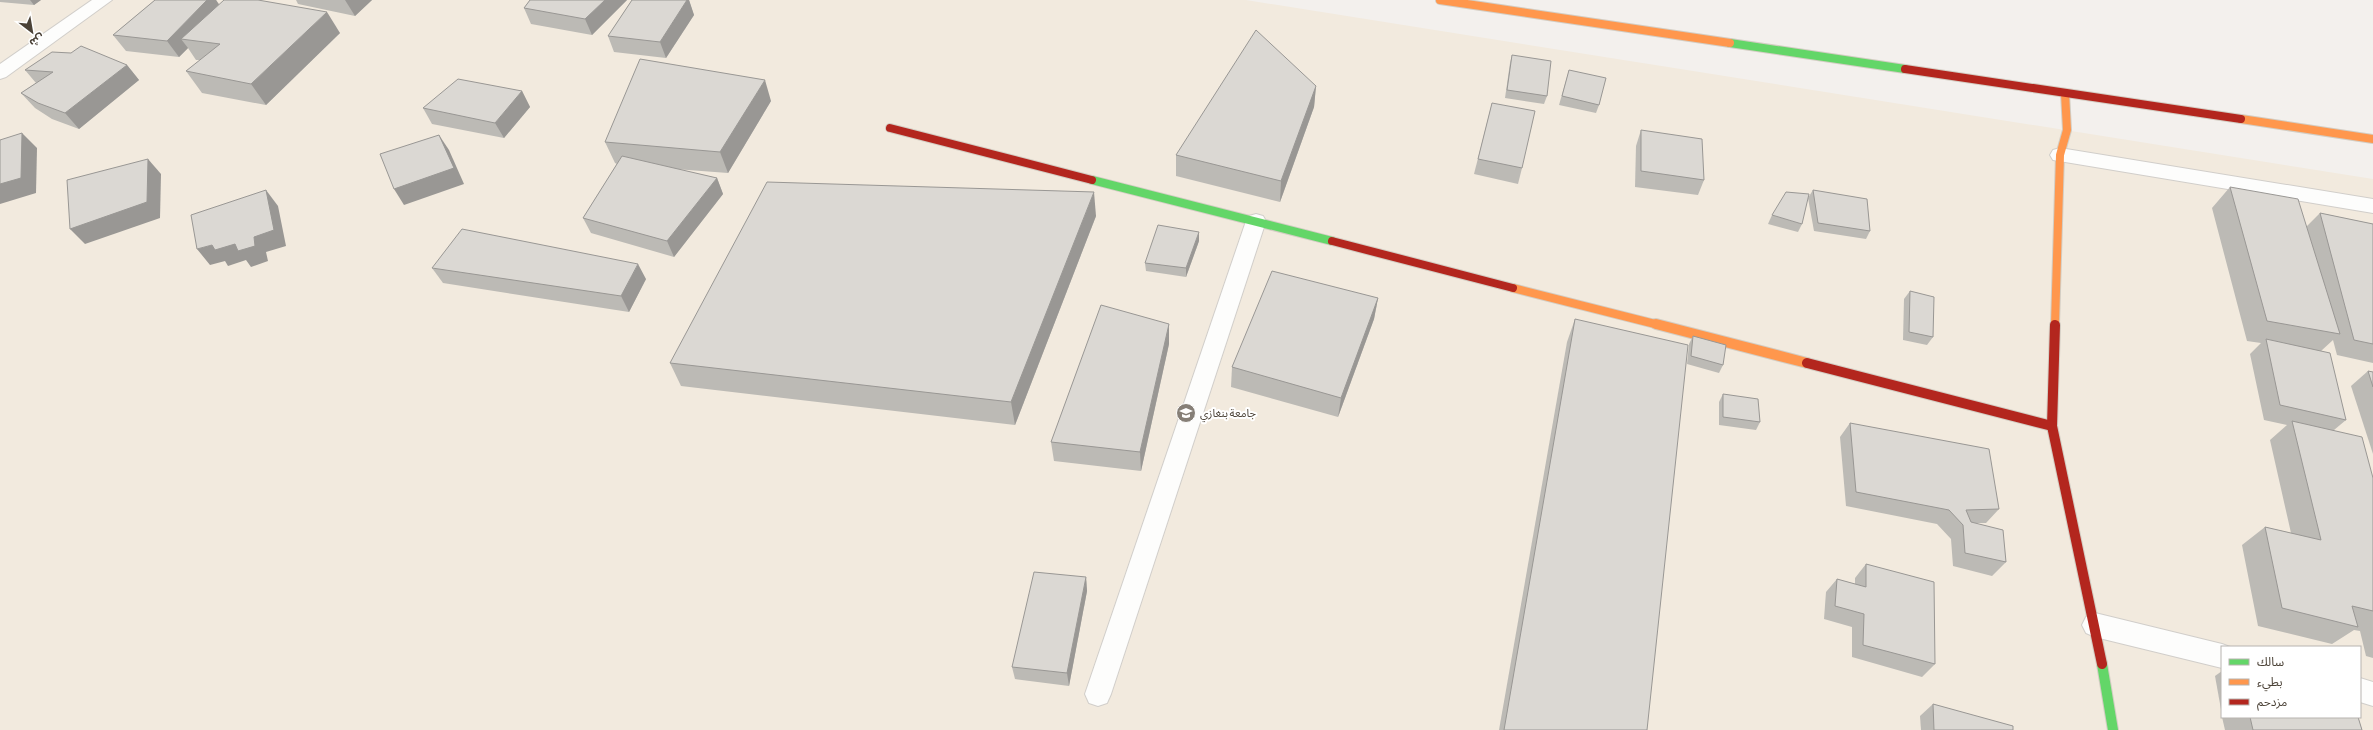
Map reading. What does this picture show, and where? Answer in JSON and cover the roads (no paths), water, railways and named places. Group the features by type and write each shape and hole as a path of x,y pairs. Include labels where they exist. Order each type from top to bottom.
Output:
{"street":[{"path":"0,73 103,0"},
{"path":"1440,0 2373,139"},
{"path":"2065,93 2066,130 2060,155 2052,426 2095,625 2113,730"},
{"path":"890,128 2052,426"},
{"path":"2060,155 2373,206"},
{"path":"1098,694 1256,221"},
{"path":"2095,625 2221,656"},
{"path":"2361,690 2373,694"}],"place":[{"name":"جامعة بنغازي","path":"1186,413"}]}
